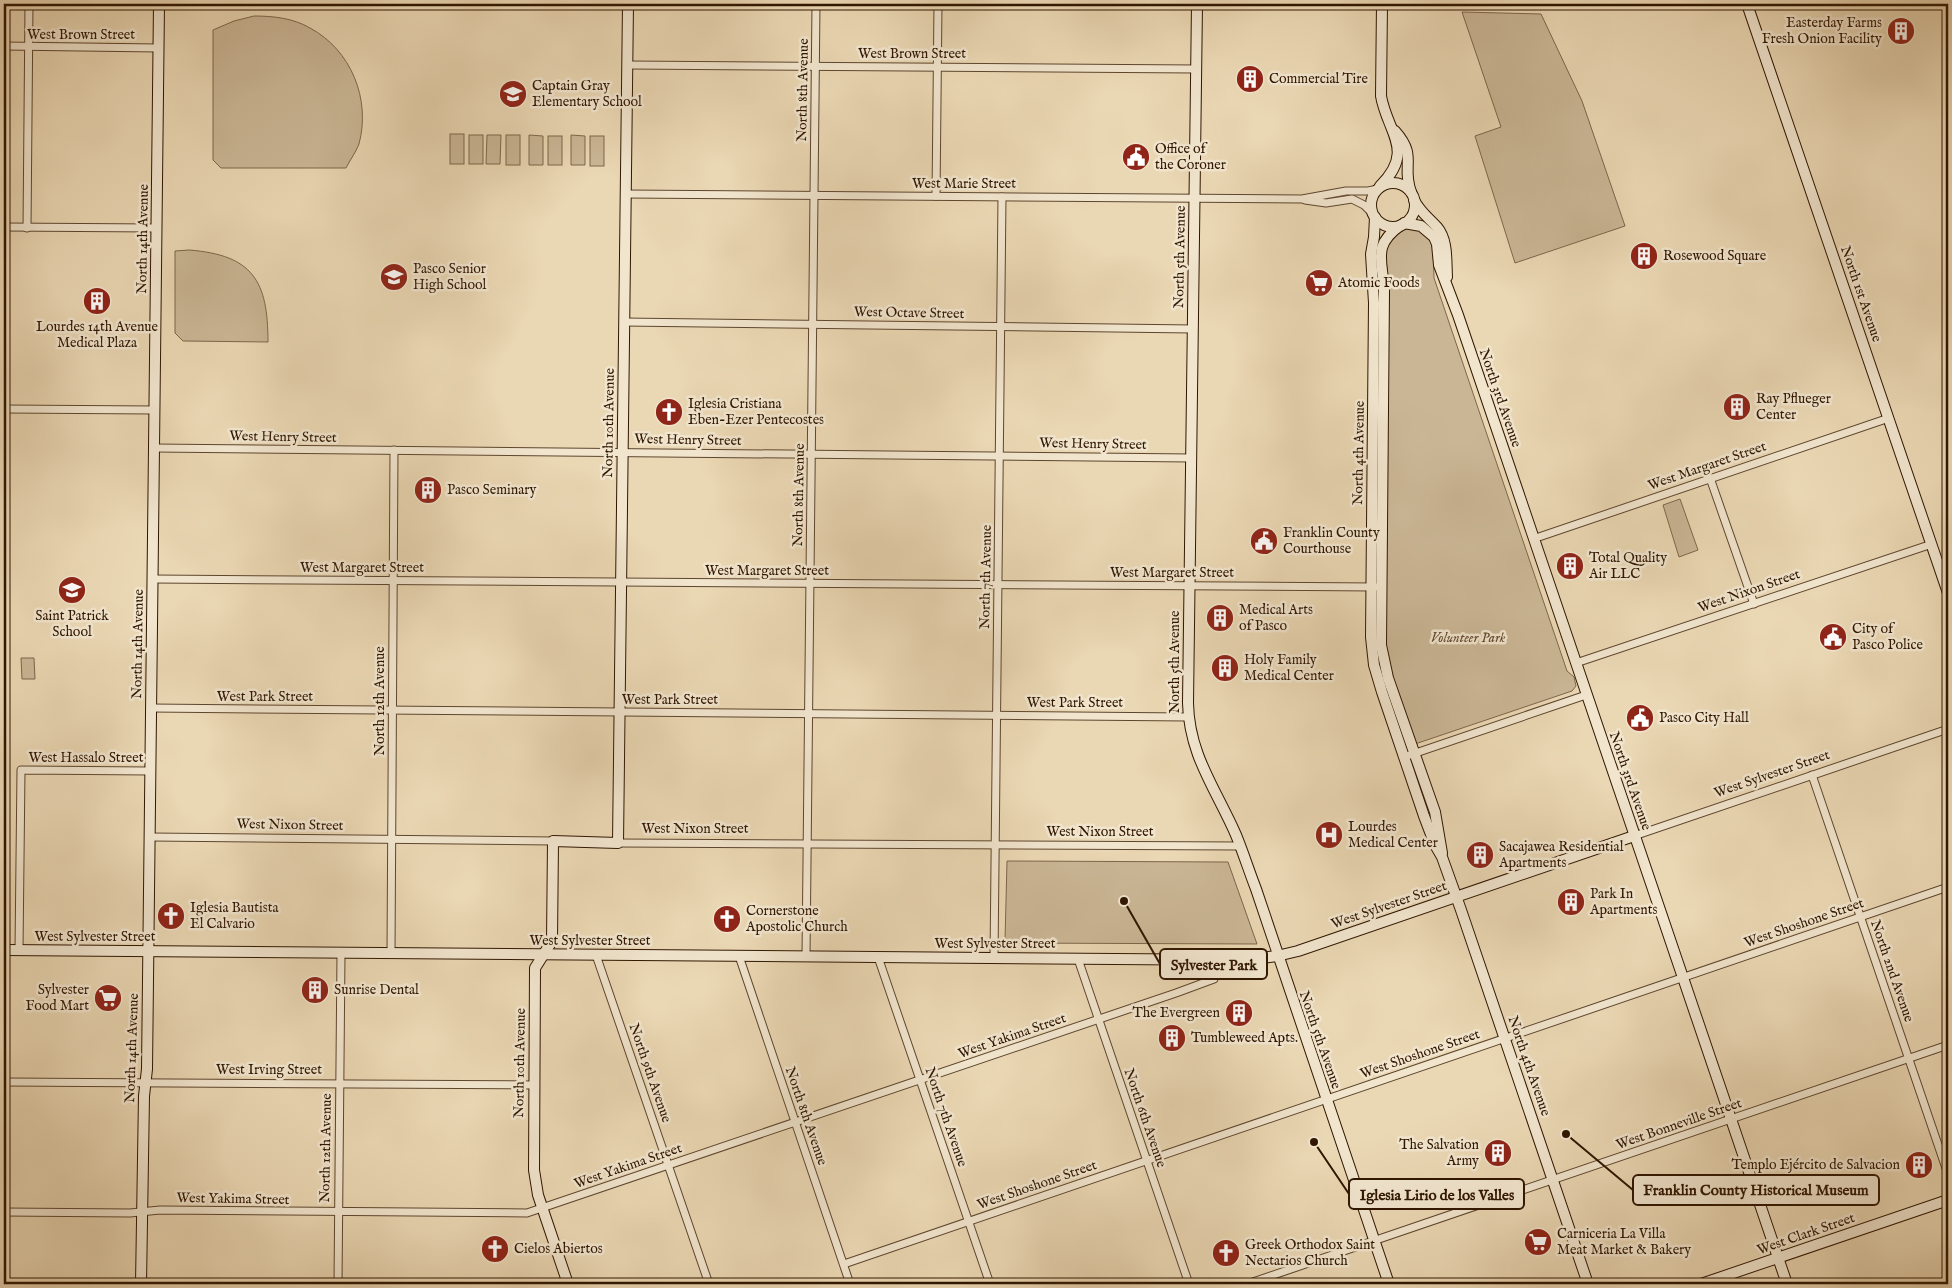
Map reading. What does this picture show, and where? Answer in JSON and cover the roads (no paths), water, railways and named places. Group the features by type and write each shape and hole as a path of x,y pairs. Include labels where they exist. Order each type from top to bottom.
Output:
{"street":[{"path":"27,228 29,4"},
{"name":"North 14th Avenue","path":"142,1284 150,837 159,4"},
{"name":"North 10th Avenue","path":"618,843 628,4"},
{"name":"North 8th Avenue","path":"806,957 816,4"},
{"path":"936,196 938,4"},
{"name":"North 5th Avenue","path":"1197,4 1188,717 1193,743 1202,769 1240,846 1389,1284"},
{"path":"1382,4 1381,96 1384,108 1394,129 1405,143 1408,152 1408,180 1413,198 1413,212 1410,219 1402,224 1389,226 1378,221 1374,215 1371,201 1379,187 1392,172 1397,160 1397,143 1394,129"},
{"name":"North 1st Avenue","path":"1747,4 1948,593"},
{"name":"West Brown Street","path":"4,46 158,48"},
{"name":"West Brown Street","path":"628,65 1196,68"},
{"path":"1379,187 1388,183 1400,184 1405,187 1413,198"},
{"name":"West Marie Street","path":"1302,199 1346,191 1368,191 1379,187"},
{"name":"West Marie Street","path":"626,194 1302,199 1326,203 1354,199 1374,215"},
{"name":"North 7th Avenue","path":"994,958 1002,197"},
{"name":"North 3rd Avenue","path":"1413,198 1420,211 1436,226 1442,237 1448,288"},
{"name":"North 4th Avenue","path":"1374,215 1374,237 1371,254 1374,303 1376,587"},
{"name":"North 3rd Avenue","path":"1402,224 1421,226 1434,237 1437,244 1439,265 1787,1284"},
{"name":"North 4th Avenue","path":"1402,224 1384,241 1380,256 1384,291 1376,587 1370,638 1373,660 1378,682 1435,812 1442,843 1442,857 1588,1284"},
{"path":"4,227 156,228"},
{"name":"West Octave Street","path":"624,322 1193,329"},
{"path":"4,410 154,410"},
{"name":"West Margaret Street","path":"1534,539 1888,418"},
{"name":"West Henry Street","path":"154,448 1191,458"},
{"name":"North 12th Avenue","path":"391,953 394,450"},
{"path":"1710,478 1754,604"},
{"name":"West Nixon Street","path":"1576,663 1932,544"},
{"name":"West Margaret Street","path":"152,579 1376,587"},
{"path":"1409,755 1586,695"},
{"name":"West Park Street","path":"151,708 1188,717"},
{"name":"West Sylvester Street","path":"4,950 1219,960 1277,956 1948,729"},
{"name":"West Hassalo Street","path":"19,950 21,770 150,771"},
{"name":"North 2nd Avenue","path":"1812,775 1948,1174"},
{"name":"West Nixon Street","path":"150,837 618,843 1240,846"},
{"name":"North 10th Avenue","path":"553,842 552,941 536,968 534,1170 542,1208 568,1284"},
{"name":"West Shoshone Street","path":"844,1264 1948,887"},
{"name":"North 12th Avenue","path":"338,1284 341,953"},
{"name":"North 9th Avenue","path":"596,955 709,1284"},
{"name":"North 8th Avenue","path":"738,956 850,1284"},
{"name":"North 7th Avenue","path":"878,957 990,1284"},
{"name":"North 6th Avenue","path":"1078,959 1189,1284"},
{"name":"West Yakima Street","path":"4,1212 142,1212 170,1210 338,1213 527,1213 1099,1020 1214,979 1219,960"},
{"name":"West Bonneville Street","path":"1248,1284 1948,1045"},
{"name":"West Irving Street","path":"4,1082 534,1084"},
{"name":"West Clark Street","path":"1701,1284 1948,1200"}],"place":[{"name":"Easterday Farms Fresh Onion Facility","path":"1901,31"},
{"name":"Commercial Tire","path":"1250,79"},
{"name":"Captain Gray Elementary School","path":"513,94"},
{"name":"Office of the Coroner","path":"1136,157"},
{"name":"Rosewood Square","path":"1644,256"},
{"name":"Pasco Senior High School","path":"394,277"},
{"name":"Atomic Foods","path":"1319,283"},
{"name":"Lourdes 14th Avenue Medical Plaza","path":"97,301"},
{"name":"Ray Pflueger Center","path":"1737,407"},
{"name":"Iglesia Cristiana Eben-Ezer Pentecostes","path":"669,412"},
{"name":"Pasco Seminary","path":"428,490"},
{"name":"Franklin County Courthouse","path":"1264,541"},
{"name":"Total Quality Air LLC","path":"1570,566"},
{"name":"Saint Patrick School","path":"72,590"},
{"name":"Medical Arts of Pasco","path":"1220,618"},
{"name":"City of Pasco Police","path":"1833,637"},
{"name":"Holy Family Medical Center","path":"1225,668"},
{"name":"Pasco City Hall","path":"1640,718"},
{"name":"Lourdes Medical Center","path":"1329,835"},
{"name":"Sacajawea Residential Apartments","path":"1480,855"},
{"name":"Sylvester Park","path":"1124,901"},
{"name":"Park In Apartments","path":"1571,902"},
{"name":"Iglesia Bautista El Calvario","path":"171,916"},
{"name":"Cornerstone Apostolic Church","path":"727,919"},
{"name":"Sunrise Dental","path":"315,990"},
{"name":"Sylvester Food Mart","path":"108,998"},
{"name":"The Evergreen","path":"1239,1013"},
{"name":"Tumbleweed Apts.","path":"1172,1038"},
{"name":"Franklin County Historical Museum","path":"1566,1134"},
{"name":"Iglesia Lirio de los Valles","path":"1314,1142"},
{"name":"The Salvation Army","path":"1498,1153"},
{"name":"Templo Ejército de Salvacion","path":"1919,1165"},
{"name":"Carniceria La Villa Meat Market & Bakery","path":"1538,1242"},
{"name":"Cielos Abiertos","path":"495,1249"},
{"name":"Greek Orthodox Saint Nectarios Church","path":"1226,1253"}],"park label":[{"name":"Volunteer Park","path":"1468,638"}]}
